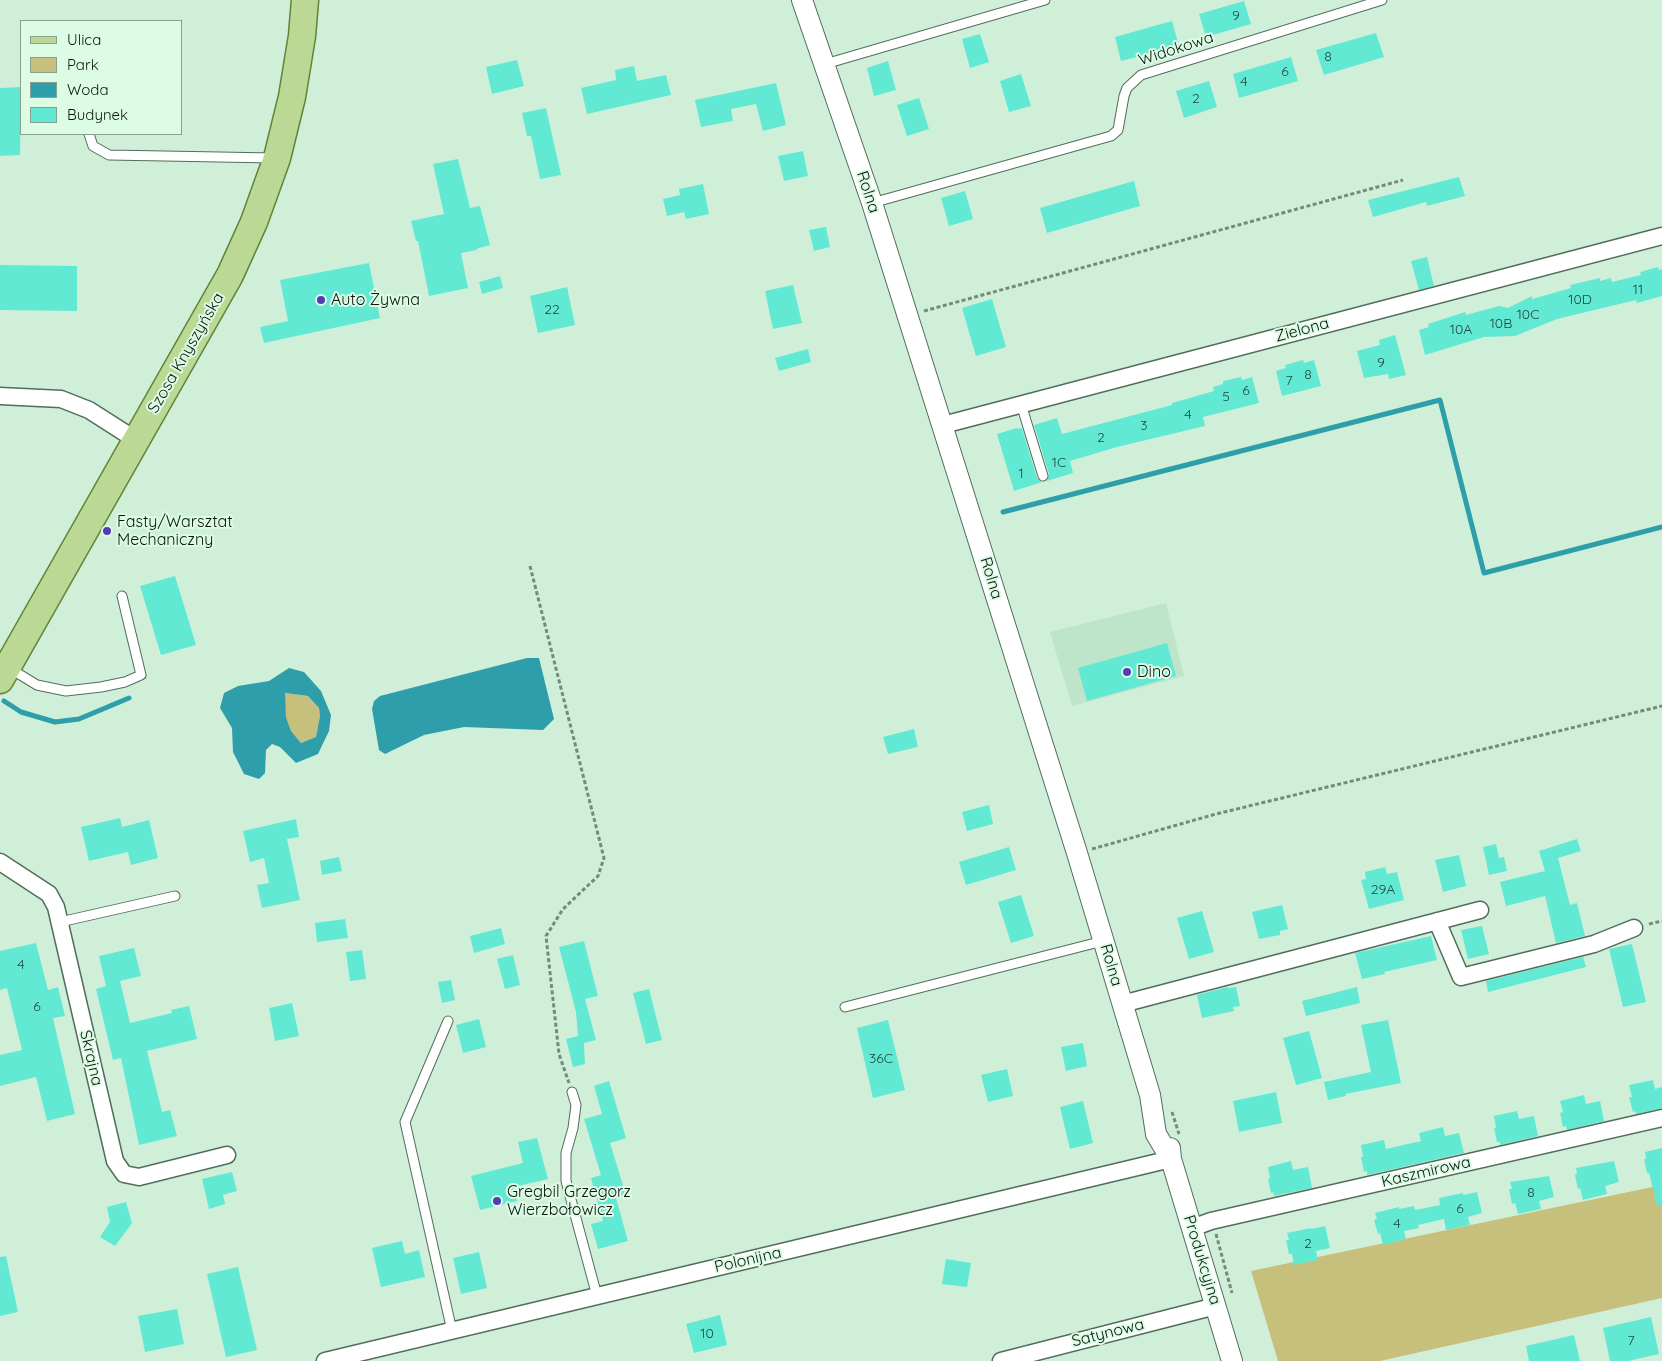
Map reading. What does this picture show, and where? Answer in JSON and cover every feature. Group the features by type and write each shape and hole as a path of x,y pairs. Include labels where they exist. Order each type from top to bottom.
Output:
{"main road":[{"name":"Szosa Knyszyńska","path":"4,673 230,275 254,222 277,158 292,97 302,36 305,0"}],"street":[{"name":"Rolna","path":"802,0 872,203 1077,853 1150,1095 1156,1134 1171,1159"},
{"name":"Zielona","path":"943,424 1662,236"},
{"path":"0,396 61,399 89,410 136,440"},
{"name":"Skrajna","path":"0,862 49,894 56,907 115,1162 124,1174 139,1177 227,1155"},
{"path":"1122,1004 1480,910"},
{"path":"1437,921 1461,977 1594,944 1634,928"},
{"name":"Kaszmirowa","path":"1192,1228 1211,1221 1662,1118"},
{"name":"Polonijna","path":"325,1361 1171,1159"},
{"name":"Produkcyjna","path":"1171,1159 1232,1361"},
{"name":"Satynowa","path":"1001,1361 1216,1306"}],"lane":[{"path":"825,64 1046,0"},
{"name":"Widokowa","path":"872,203 1111,136 1118,130 1127,88 1141,76 1382,0"},
{"path":"89,135 93,146 109,155 250,156 277,158"},
{"path":"1021,404 1043,476"},
{"path":"4,673 37,685 66,691 117,684 141,675 122,596"},
{"path":"60,922 176,896"},
{"path":"845,1007 1103,941"},
{"path":"448,1021 405,1122 452,1331"},
{"path":"572,1092 576,1104 573,1128 566,1153 566,1181 597,1296"}],"path":[{"path":"908,316 1403,180"},
{"path":"530,566 604,858 598,876 563,909 546,936 560,1054 572,1092"},
{"path":"1077,853 1216,814 1662,706"}],"shaded area":[{"path":"1166,603 1184,676 1072,706 1050,632"}],"green space":[{"path":"284,693 308,696 319,708 320,716 316,737 301,743 291,731 286,717"},
{"path":"1662,1185 1662,1298 1380,1361 1278,1361 1251,1271"}],"water":[{"path":"527,658 539,658 554,719 543,730 464,727 424,735 385,754 379,750 372,709 374,701 380,696"},
{"path":"289,668 304,672 321,691 331,715 329,731 318,754 296,763 280,747 272,744 266,750 265,773 259,779 244,774 233,752 232,728 220,708 224,693 238,686 269,681","holes":["285,693 308,696 319,708 320,716 316,737 301,743 291,731 286,717"]}],"building":[{"path":"1244,1 1251,24 1206,37 1199,14"},
{"path":"1172,21 1179,46 1121,61 1115,37"},
{"path":"1376,33 1384,57 1324,75 1316,50"},
{"path":"980,34 989,62 970,68 962,39"},
{"path":"1291,57 1298,81 1239,98 1233,74"},
{"path":"517,60 524,86 492,94 486,67"},
{"path":"888,61 896,90 874,96 867,68"},
{"path":"634,66 637,81 666,75 671,95 587,114 581,88 616,80 615,70"},
{"path":"1021,74 1031,106 1009,112 1000,81"},
{"path":"1209,81 1217,107 1184,118 1176,91"},
{"path":"776,83 786,125 763,131 756,104 731,109 733,121 701,127 695,100"},
{"path":"20,87 20,155 0,156 0,88"},
{"path":"919,98 929,129 907,136 897,105"},
{"path":"546,108 561,175 540,179 531,136 527,136 522,113"},
{"path":"803,151 808,176 784,181 778,156"},
{"path":"458,159 470,208 480,206 490,245 461,253 468,288 429,296 418,241 416,241 411,221 444,214 433,164"},
{"path":"1459,177 1465,196 1427,206 1426,202 1373,217 1368,200"},
{"path":"1134,181 1140,206 1047,233 1040,208"},
{"path":"703,184 709,214 686,219 684,212 667,216 663,199 680,195 679,189"},
{"path":"965,191 973,219 949,226 941,198"},
{"path":"826,227 830,247 814,251 809,230"},
{"path":"1427,257 1434,286 1419,290 1411,261"},
{"path":"369,263 380,318 264,343 260,327 288,321 280,280"},
{"path":"0,265 77,266 77,311 0,310"},
{"path":"1658,267 1659,270 1662,269 1662,296 1637,303 1636,300 1557,319 1515,336 1484,337 1425,355 1419,330 1429,327 1428,324 1465,312 1466,315 1499,306 1508,308 1532,296 1532,299 1571,288 1570,285 1600,278 1600,281 1611,278 1612,282 1641,275 1640,272"},
{"path":"500,276 503,288 482,294 479,282"},
{"path":"793,285 802,323 773,329 765,291"},
{"path":"567,287 575,325 538,333 530,296"},
{"path":"992,299 1006,347 976,356 962,308"},
{"path":"1395,335 1406,375 1389,379 1388,374 1364,378 1357,351 1380,345 1379,340"},
{"path":"808,349 811,362 779,371 775,358"},
{"path":"1303,360 1304,363 1314,360 1321,386 1282,396 1276,371 1286,368 1285,365"},
{"path":"1241,377 1242,380 1252,377 1259,403 1203,417 1205,426 1117,447 1070,461 1073,473 1047,481 1049,474 1034,425 1057,418 1062,434 1172,405 1172,403 1214,391 1213,387 1223,384 1223,381"},
{"path":"1022,428 1037,478 1042,482 1014,491 997,434"},
{"path":"175,576 196,645 161,655 140,586"},
{"name":"Dino","path":"1167,643 1176,676 1087,701 1078,668"},
{"path":"914,729 918,747 888,754 883,737"},
{"path":"989,805 993,824 967,831 962,812"},
{"path":"120,818 122,827 149,820 158,858 131,865 128,852 89,861 81,827"},
{"path":"296,819 299,837 287,839 300,900 262,908 257,885 269,883 264,858 250,862 243,831"},
{"path":"1577,839 1581,851 1558,858 1570,905 1577,903 1585,936 1556,943 1545,896 1506,906 1500,882 1545,871 1539,851"},
{"path":"1496,844 1499,858 1504,857 1507,871 1489,875 1483,847"},
{"path":"1009,847 1016,870 966,885 959,862"},
{"path":"1459,855 1466,886 1443,892 1435,860"},
{"path":"339,857 342,871 322,875 320,861"},
{"path":"1385,867 1387,874 1397,872 1404,900 1369,909 1361,880 1366,879 1365,872"},
{"path":"1021,895 1034,936 1011,943 998,902"},
{"path":"1282,905 1288,929 1280,931 1280,935 1259,939 1252,912"},
{"path":"1202,911 1214,952 1189,959 1177,918"},
{"path":"345,919 348,938 317,942 315,923"},
{"path":"1482,926 1489,954 1468,959 1461,930"},
{"path":"501,928 505,944 474,953 470,936"},
{"path":"1431,936 1437,960 1362,979 1355,953"},
{"path":"584,941 598,996 585,999 596,1040 584,1043 585,1064 573,1067 566,1039 578,1036 576,1012 559,947"},
{"path":"36,943 48,990 58,987 65,1016 53,1018 75,1114 47,1121 36,1077 0,1086 0,1055 22,1050 7,988 0,990 0,951"},
{"path":"1632,944 1646,1002 1623,1007 1609,949"},
{"path":"134,948 141,976 120,981 130,1023 172,1013 171,1010 189,1006 197,1039 147,1051 162,1112 170,1110 177,1136 139,1145 121,1058 113,1060 96,989 106,986 99,956"},
{"path":"362,950 366,979 350,981 346,952"},
{"path":"513,955 520,985 505,989 497,959"},
{"path":"1583,957 1586,967 1488,992 1486,981"},
{"path":"451,980 455,1000 442,1003 438,982"},
{"path":"1227,987 1236,987 1240,1006 1233,1007 1234,1011 1202,1018 1197,995"},
{"path":"1357,987 1360,1003 1306,1016 1302,1001"},
{"path":"649,989 662,1040 646,1044 633,993"},
{"path":"292,1003 299,1036 275,1041 269,1008"},
{"path":"479,1019 486,1047 463,1053 456,1025"},
{"path":"888,1020 905,1090 873,1098 857,1028"},
{"path":"1388,1020 1401,1083 1345,1094 1346,1096 1328,1100 1324,1082 1371,1072 1361,1025"},
{"path":"1309,1031 1322,1078 1296,1085 1283,1038"},
{"path":"1083,1043 1087,1066 1066,1071 1061,1047"},
{"path":"1007,1069 1013,1096 988,1102 981,1075"},
{"path":"1653,1080 1655,1089 1662,1087 1662,1108 1636,1114 1635,1111 1633,1112 1629,1097 1632,1097 1629,1085"},
{"path":"609,1081 626,1138 610,1143 626,1195 616,1198 628,1241 598,1249 591,1224 603,1221 591,1178 601,1175 584,1119 602,1114 594,1086"},
{"path":"1276,1092 1282,1123 1239,1132 1233,1101"},
{"path":"1584,1095 1586,1104 1600,1101 1604,1121 1567,1130 1566,1126 1563,1127 1560,1113 1563,1112 1560,1101"},
{"path":"1083,1101 1093,1143 1070,1149 1060,1107"},
{"path":"1517,1111 1519,1119 1534,1116 1538,1136 1500,1145 1500,1142 1497,1142 1494,1128 1496,1128 1494,1116"},
{"path":"1443,1127 1445,1136 1459,1133 1464,1153 1367,1175 1367,1171 1364,1172 1361,1145 1384,1140 1386,1149 1421,1141 1419,1133"},
{"path":"537,1138 548,1179 514,1187 517,1201 480,1210 471,1176 523,1163 518,1142"},
{"path":"1662,1148 1662,1205 1657,1205 1644,1159 1646,1159 1645,1152"},
{"path":"1291,1161 1293,1170 1308,1167 1312,1188 1274,1196 1273,1192 1271,1193 1268,1179 1270,1178 1268,1167"},
{"path":"1614,1161 1619,1182 1605,1186 1607,1194 1583,1200 1580,1188 1578,1189 1575,1175 1577,1174 1576,1168"},
{"path":"232,1172 237,1191 223,1195 225,1204 209,1209 202,1179"},
{"path":"1549,1176 1554,1197 1539,1201 1541,1209 1518,1214 1515,1203 1512,1204 1509,1189 1512,1189 1510,1182"},
{"path":"1477,1192 1482,1213 1468,1217 1470,1225 1446,1230 1444,1219 1418,1225 1419,1228 1404,1231 1406,1239 1383,1245 1374,1220 1377,1219 1375,1213 1399,1207 1399,1209 1414,1206 1415,1210 1440,1205 1439,1198"},
{"path":"126,1202 132,1223 115,1246 100,1237 110,1222 107,1207"},
{"path":"1325,1226 1330,1248 1316,1251 1318,1260 1294,1265 1292,1254 1289,1254 1286,1240 1289,1240 1287,1233"},
{"path":"402,1241 405,1254 419,1250 425,1277 381,1287 372,1248"},
{"path":"479,1252 487,1288 461,1294 453,1258"},
{"path":"6,1256 18,1312 0,1316 0,1257"},
{"path":"946,1259 971,1263 967,1287 942,1284"},
{"path":"238,1267 257,1350 226,1357 207,1274"},
{"path":"177,1309 184,1344 145,1352 138,1316"},
{"path":"720,1315 727,1345 694,1353 686,1324"},
{"path":"1651,1317 1659,1354 1628,1361 1610,1361 1603,1328"},
{"path":"1574,1335 1580,1361 1529,1361 1526,1346"}],"waterway":[{"path":"1003,512 1440,400 1484,573 1662,527"},
{"path":"4,701 21,712 55,722 79,719 129,698"}],"place":[{"name":"Auto Żywna","path":"321,300"},
{"name":"Fasty/Warsztat Mechaniczny","path":"107,531"},
{"name":"Dino","path":"1127,672"},
{"name":"Gregbil Grzegorz Wierzbołowicz","path":"497,1201"}]}
